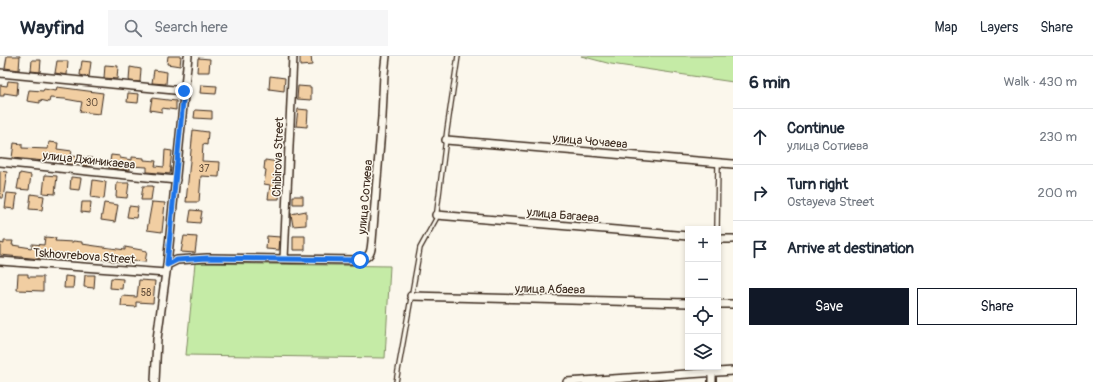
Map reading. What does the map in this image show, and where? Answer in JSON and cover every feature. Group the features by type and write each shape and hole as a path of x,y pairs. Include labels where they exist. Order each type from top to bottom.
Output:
{"street":[{"path":"155,382 157,339 176,180 188,56"},
{"name":"Chibirova Street","path":"284,259 293,56"},
{"name":"улица Сотиева","path":"166,269 177,260 190,258 360,260 366,258 371,252 386,56"},
{"path":"0,73 184,91"},
{"name":"улица Чочаева","path":"446,140 733,164"},
{"name":"улица Джиникаева","path":"0,162 176,180"},
{"name":"улица Багаева","path":"436,215 685,236"},
{"path":"721,239 733,239"},
{"name":"Tskhovrebova Street","path":"0,261 166,269"},
{"name":"улица Абаева","path":"411,296 685,303"},
{"path":"721,304 733,304"},
{"path":"567,382 701,370"},
{"path":"712,370 712,382"},
{"path":"721,370 733,371"}],"lane":[{"path":"396,382 420,248 436,219 458,56"},
{"path":"717,226 718,163"}],"green space":[{"path":"581,56 733,56 733,82 611,64"},
{"path":"195,263 390,266 385,358 186,355"}],"building":[{"path":"7,56 20,56 19,70 5,68"},
{"path":"168,56 181,56 180,66 167,64"},
{"path":"300,56 311,56 312,65 300,66"},
{"path":"198,58 210,59 209,72 197,72"},
{"path":"32,60 41,60 40,72 31,71"},
{"path":"57,61 68,61 67,75 55,73"},
{"path":"82,61 91,62 89,77 80,75"},
{"path":"105,65 118,66 117,79 104,78"},
{"path":"130,67 141,69 140,82 129,81"},
{"path":"154,70 167,72 166,84 152,83"},
{"path":"270,76 285,78 284,91 269,89"},
{"path":"8,81 18,82 17,95 4,93 4,96 0,96 0,85 7,86"},
{"path":"201,85 217,86 216,94 200,93"},
{"path":"298,86 311,87 311,100 297,99"},
{"path":"57,87 103,93 100,114 80,112 82,102 50,98 49,102 40,100 40,103 27,101 29,90 43,91 44,89 56,91"},
{"path":"128,93 139,94 138,103 127,102"},
{"path":"152,98 176,101 176,110 162,108 162,112 150,110"},
{"path":"298,109 308,110 307,127 296,126"},
{"path":"195,110 212,111 212,119 194,118"},
{"path":"193,130 208,132 207,145 203,144 202,161 220,162 219,177 201,176 199,202 186,202"},
{"path":"49,142 58,143 57,149 72,151 71,156 92,158 91,166 60,163 61,156 46,154 45,161 12,158 14,143 22,144 22,148 48,149"},
{"path":"165,150 172,151 170,174 147,172 147,167 130,166 130,170 109,168 111,155 132,160 132,157 144,158 144,160 156,161 155,166 164,167"},
{"path":"265,160 279,162 276,191 280,191 279,199 268,199 270,185 264,184 266,170 264,169"},
{"path":"0,171 7,172 3,198 0,198"},
{"path":"20,173 31,175 29,190 17,189"},
{"path":"45,175 57,176 55,194 43,193"},
{"path":"71,177 81,178 79,190 70,189"},
{"path":"93,180 106,182 104,199 91,197"},
{"path":"117,183 129,183 127,198 116,197"},
{"path":"143,186 153,186 151,200 141,200"},
{"path":"7,193 17,194 15,209 5,208"},
{"path":"31,194 44,196 42,210 29,209"},
{"path":"293,196 303,196 303,204 293,204"},
{"path":"82,202 91,202 90,213 81,212"},
{"path":"152,202 165,203 162,232 147,230"},
{"path":"104,203 118,205 115,222 101,220"},
{"path":"129,206 138,207 136,218 127,217"},
{"path":"191,210 202,211 200,223 189,222"},
{"path":"306,211 306,225 293,226 291,214"},
{"path":"184,236 197,237 195,253 181,252"},
{"path":"267,236 280,237 279,250 266,249"},
{"path":"293,236 305,236 305,250 293,250"},
{"path":"45,237 56,238 55,241 73,241 82,242 82,244 125,250 125,247 147,251 145,262 121,262 98,259 98,257 54,253 54,255 42,253 41,259 0,255 0,243 4,244 4,241 13,241 12,245 32,248 32,244 44,245"},
{"path":"18,274 28,274 28,277 43,277 43,291 17,290"},
{"path":"85,275 95,275 94,288 84,287"},
{"path":"65,276 74,277 73,288 64,288"},
{"path":"111,278 123,279 122,289 110,288"},
{"path":"139,280 155,281 153,303 136,302 136,307 121,306 122,296 137,297"}],"route":[{"path":"184,91 167,265 177,260 190,258 360,260"}]}
